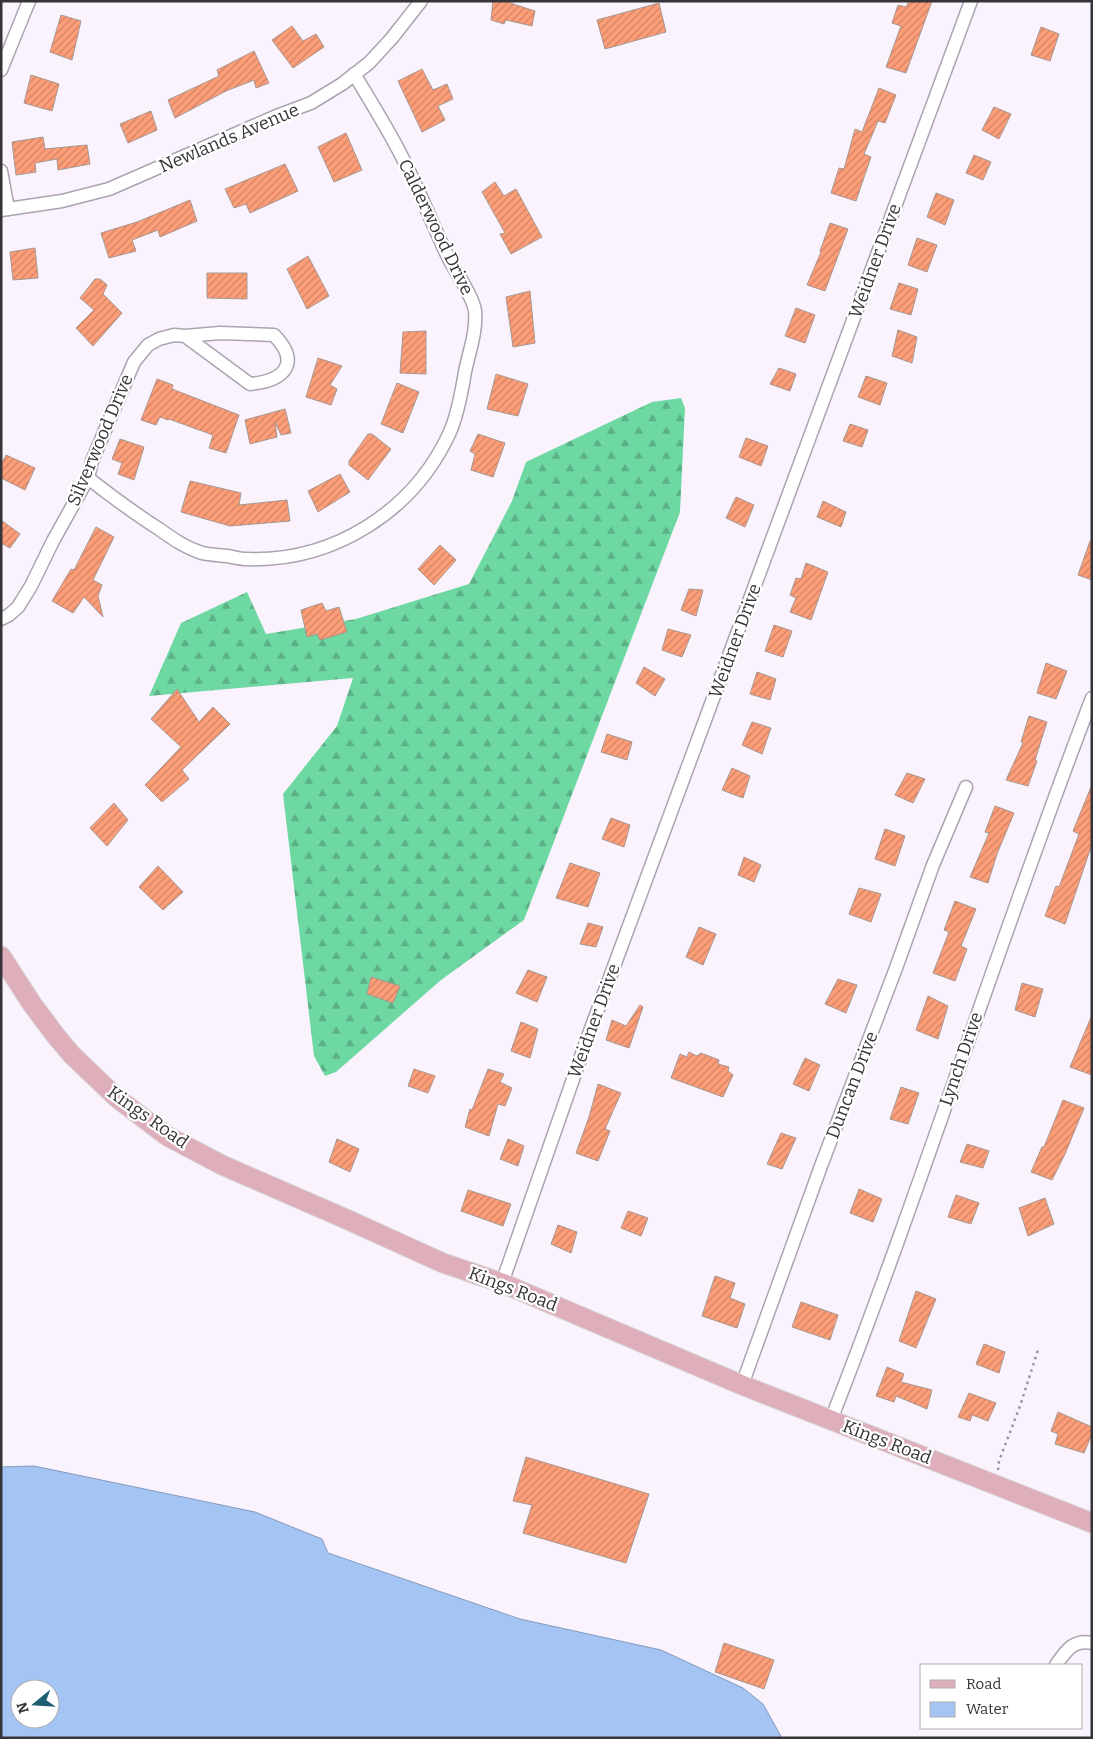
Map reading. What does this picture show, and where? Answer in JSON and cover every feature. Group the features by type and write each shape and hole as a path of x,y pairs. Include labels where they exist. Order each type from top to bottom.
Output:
{"main road":[{"name":"Kings Road","path":"1,956 32,1004 72,1055 116,1098 167,1136 222,1165 443,1263 502,1283 742,1384 1092,1523"}],"street":[{"path":"1,70 29,1"},
{"name":"Newlands Avenue","path":"4,209 62,201 109,189 279,114 311,103 342,84 368,63 392,38 421,1"},
{"name":"Weidner Drive","path":"502,1283 586,1042 971,1"},
{"name":"Calderwood Drive","path":"88,478 128,509 173,540 191,549 206,554 245,559 266,559 316,551 365,529 400,502 428,470 451,430 464,380 473,334 474,310 472,300 451,261 401,154 354,74"},
{"path":"1,171 4,209"},
{"name":"Silverwood Drive","path":"1,619 18,607 88,478 92,461 129,372 138,356 148,345 159,339 174,336 220,333 274,335 284,345 288,364 275,379 250,384 185,336"},
{"name":"Lynch Drive","path":"831,1420 915,1196 1016,901 1092,698"},
{"name":"Duncan Drive","path":"742,1384 933,865 966,787"},
{"path":"1057,1664 1073,1644 1092,1643"}],"path":[{"path":"996,1484 999,1461 1020,1406 1038,1350"}],"green space":[{"path":"681,398 685,408 680,512 524,920 441,980 336,1072 325,1076 314,1056 283,794 337,726 353,678 149,696 181,623 247,592 266,634 356,619 469,584 512,501 526,462 652,402"}],"water":[{"path":"34,1466 255,1512 322,1539 328,1553 520,1619 661,1650 743,1688 763,1704 782,1738 1,1738 1,1467"}],"building":[{"path":"493,1 511,1 510,3 535,11 532,26 506,20 504,24 491,20"},
{"path":"909,1 932,1 906,73 886,67 901,26 892,23 898,5 906,7"},
{"path":"659,3 666,32 605,49 597,20"},
{"path":"61,15 81,21 72,60 50,52"},
{"path":"292,26 303,41 316,34 324,47 293,68 272,40"},
{"path":"1041,27 1059,34 1050,61 1031,55"},
{"path":"254,51 269,83 256,88 254,80 226,91 175,118 168,100 219,76 217,70"},
{"path":"422,69 433,90 447,84 453,99 438,106 445,120 422,132 398,81"},
{"path":"31,75 59,84 52,111 24,103"},
{"path":"879,88 896,95 885,123 878,121 864,154 871,157 856,201 831,193 839,168 844,169 855,129 862,132"},
{"path":"994,107 1011,114 999,139 982,130"},
{"path":"151,111 157,130 128,143 120,124"},
{"path":"346,133 362,170 334,182 318,147"},
{"path":"43,137 45,149 87,145 90,164 58,170 57,159 35,163 36,172 16,175 12,142"},
{"path":"974,155 991,162 983,180 966,173"},
{"path":"285,164 298,191 250,213 246,204 234,208 225,189"},
{"path":"495,182 504,196 516,189 542,237 511,254 500,234 505,233 482,192"},
{"path":"936,193 954,200 945,225 927,217"},
{"path":"190,200 197,221 160,237 158,230 132,240 136,251 109,258 101,233 137,222"},
{"path":"830,223 848,229 825,291 807,285 821,252"},
{"path":"917,238 937,245 927,272 908,265"},
{"path":"35,248 38,278 13,280 10,252"},
{"path":"308,256 329,296 307,309 287,269"},
{"path":"207,273 247,273 247,299 207,298"},
{"path":"95,279 100,279 107,285 103,294 122,313 93,346 76,328 94,310 80,298"},
{"path":"899,283 918,289 911,315 890,309"},
{"path":"530,291 535,343 513,347 506,297"},
{"path":"796,308 815,315 805,343 785,336"},
{"path":"898,330 917,337 912,363 892,356"},
{"path":"426,331 426,374 400,373 403,332"},
{"path":"318,358 342,366 330,385 337,389 331,405 306,397"},
{"path":"779,368 796,374 790,391 770,384"},
{"path":"496,374 528,384 518,416 487,409"},
{"path":"866,376 887,383 880,405 858,397"},
{"path":"157,379 173,385 172,389 239,415 226,453 209,448 213,435 160,417 156,425 141,420"},
{"path":"397,383 419,392 403,433 381,424"},
{"path":"285,409 291,433 281,435 275,422 277,437 250,444 245,420"},
{"path":"850,424 868,430 862,447 843,441"},
{"path":"368,434 372,434 391,449 368,480 349,465 349,461"},
{"path":"478,434 505,443 493,477 471,470 475,454 470,451"},
{"path":"746,438 768,446 761,466 739,457"},
{"path":"120,439 144,447 134,480 118,474 122,463 112,459"},
{"path":"6,455 35,468 25,490 1,478 1,465"},
{"path":"340,474 350,492 318,512 308,491"},
{"path":"190,481 241,493 239,505 287,500 290,521 230,526 181,512"},
{"path":"736,497 754,505 745,527 726,518"},
{"path":"823,501 846,512 841,527 817,517"},
{"path":"1,520 20,534 10,548 1,543"},
{"path":"96,527 114,537 93,580 102,585 98,596 103,617 84,597 73,613 52,601 71,569 74,570"},
{"path":"1090,541 1092,541 1092,580 1078,575"},
{"path":"440,545 456,560 434,585 418,569"},
{"path":"806,563 828,572 811,620 790,612 796,598 790,595 796,578 801,579"},
{"path":"689,589 703,590 696,616 681,610"},
{"path":"322,603 326,611 339,607 347,632 320,640 317,634 307,637 301,610"},
{"path":"774,625 792,631 783,657 765,651"},
{"path":"668,629 691,635 682,657 662,650"},
{"path":"1046,663 1067,671 1056,699 1037,693"},
{"path":"644,667 665,679 655,696 636,683"},
{"path":"757,672 776,679 770,700 750,694"},
{"path":"177,689 199,722 213,707 230,724 182,770 189,779 162,802 145,785 181,747 151,719"},
{"path":"1029,716 1047,722 1035,760 1037,761 1028,786 1006,780 1023,743 1021,742"},
{"path":"752,722 771,728 762,754 742,745"},
{"path":"607,734 632,742 627,760 601,752"},
{"path":"732,768 750,776 743,798 722,790"},
{"path":"907,773 925,779 913,803 895,795"},
{"path":"1091,787 1092,844 1065,924 1045,916 1056,886 1059,887 1079,834 1073,831"},
{"path":"114,803 128,820 107,846 90,828"},
{"path":"995,806 1014,813 997,854 988,883 970,877 989,833 985,832"},
{"path":"611,818 630,825 624,847 602,839"},
{"path":"885,829 905,836 895,866 875,859"},
{"path":"744,857 761,865 754,882 738,875"},
{"path":"570,863 600,873 588,907 556,898"},
{"path":"158,866 183,892 163,910 139,887"},
{"path":"859,888 881,894 871,922 849,914"},
{"path":"955,901 976,909 961,946 967,949 955,981 933,973 949,932 944,930"},
{"path":"588,923 603,927 596,947 580,944"},
{"path":"699,927 716,934 703,965 686,957"},
{"path":"528,970 547,977 537,1002 516,993"},
{"path":"371,977 400,986 393,1003 367,994"},
{"path":"838,979 857,985 846,1013 825,1004"},
{"path":"1022,983 1043,989 1035,1017 1015,1010"},
{"path":"928,996 948,1006 938,1039 916,1030"},
{"path":"640,1005 643,1007 629,1048 606,1040 612,1020 626,1026"},
{"path":"1092,1015 1092,1075 1070,1067"},
{"path":"521,1022 538,1029 530,1058 511,1051"},
{"path":"689,1052 697,1056 701,1053 719,1060 718,1064 729,1067 728,1071 733,1075 723,1097 671,1078 680,1054 687,1057"},
{"path":"805,1058 820,1065 809,1091 793,1084"},
{"path":"414,1069 435,1076 428,1093 408,1086"},
{"path":"488,1069 504,1074 500,1082 512,1088 505,1106 498,1104 489,1136 465,1127 470,1109 472,1110"},
{"path":"598,1084 621,1093 605,1129 610,1131 598,1161 576,1153"},
{"path":"901,1087 919,1093 908,1124 890,1119"},
{"path":"1063,1100 1084,1108 1052,1180 1031,1172 1042,1147 1044,1147"},
{"path":"781,1133 796,1138 782,1169 767,1164"},
{"path":"337,1139 359,1149 350,1172 329,1162"},
{"path":"508,1139 524,1146 518,1166 500,1159"},
{"path":"967,1144 989,1151 983,1168 960,1162"},
{"path":"859,1189 882,1199 873,1222 850,1213"},
{"path":"468,1190 511,1204 503,1226 461,1211"},
{"path":"956,1195 979,1203 971,1224 948,1217"},
{"path":"1045,1198 1054,1224 1028,1236 1019,1208"},
{"path":"628,1211 648,1218 641,1236 621,1228"},
{"path":"558,1225 577,1232 571,1253 551,1244"},
{"path":"715,1276 735,1283 730,1298 745,1304 737,1328 702,1316"},
{"path":"916,1291 936,1299 916,1348 899,1341"},
{"path":"801,1302 838,1315 830,1340 792,1327"},
{"path":"984,1344 1005,1352 999,1373 976,1364"},
{"path":"887,1367 904,1374 901,1382 932,1390 927,1409 896,1396 894,1402 876,1396"},
{"path":"969,1393 996,1403 988,1421 972,1415 970,1421 958,1417"},
{"path":"1058,1412 1092,1427 1092,1434 1084,1453 1055,1444 1058,1434 1051,1431"},
{"path":"526,1457 649,1494 626,1563 523,1533 532,1505 513,1501"},
{"path":"724,1643 774,1660 764,1689 715,1672"}]}
